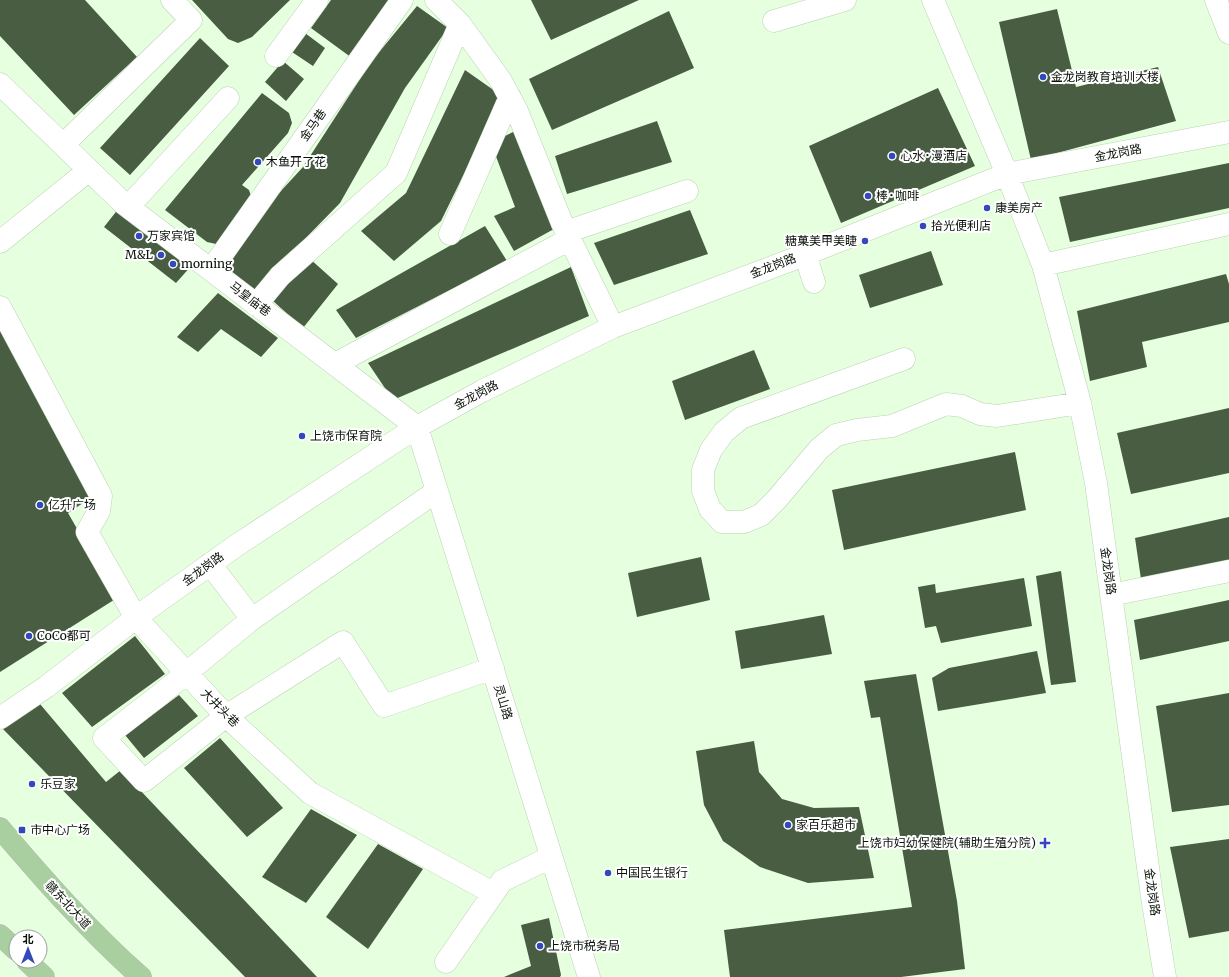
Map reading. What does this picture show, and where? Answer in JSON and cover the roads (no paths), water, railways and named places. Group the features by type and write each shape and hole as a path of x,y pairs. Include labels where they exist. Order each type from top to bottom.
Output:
{"main road":[{"name":"赣东北大道","path":"0,828 37,872 115,954 141,977"},
{"path":"0,935 8,942"},
{"path":"36,969 44,977"}],"street":[{"path":"63,145 191,20 172,0"},
{"path":"276,56 317,0"},
{"name":"金马巷","path":"211,270 402,0"},
{"path":"436,0 460,24 481,51 510,97 568,235 613,327"},
{"path":"782,12 845,0"},
{"name":"金龙岗路","path":"933,0 1007,174 1043,264 1080,403 1096,483 1151,889 1165,977"},
{"path":"1216,0 1229,33"},
{"path":"256,305 280,276 396,173 460,24"},
{"name":"马皇庙巷","path":"0,84 128,207 417,427"},
{"path":"450,234 510,97"},
{"path":"128,207 228,98"},
{"name":"金龙岗路","path":"0,718 46,687 136,618 237,545 417,427 482,391 613,327 805,254 1007,174 1229,132"},
{"path":"0,242 89,170"},
{"path":"335,364 568,235 687,191"},
{"path":"1043,264 1229,224"},
{"path":"805,254 814,282"},
{"name":"大井头巷","path":"0,307 101,496 98,511 87,532 136,618 226,716 310,793 493,893"},
{"path":"904,359 741,418 724,432 712,450 703,470 703,491 710,509 722,522 744,522 761,515 777,499 819,448 836,435 857,430 892,426 946,404 962,406 980,414 997,416 1080,403"},
{"name":"灵山路","path":"417,427 589,977"},
{"path":"437,491 252,619 104,738 144,781 226,716 343,642 384,706 493,668"},
{"path":"210,564 252,619"},
{"path":"1111,595 1229,571"},
{"path":"446,962 502,881 551,857"}],"place":[{"name":"金龙岗教育培训大楼","path":"1043,77"},
{"name":"心水 · 漫酒店","path":"892,156"},
{"name":"木鱼开了花","path":"258,162"},
{"name":"棒 · 咖啡","path":"868,196"},
{"name":"康美房产","path":"987,208"},
{"name":"拾光便利店","path":"923,226"},
{"name":"万家宾馆","path":"139,236"},
{"name":"糖菓美甲美睫","path":"865,241"},
{"name":"M&L","path":"161,255"},
{"name":"morning","path":"173,264"},
{"name":"上饶市保育院","path":"302,436"},
{"name":"亿升广场","path":"40,505"},
{"name":"CoCo都可","path":"29,636"},
{"name":"乐豆家","path":"32,784"},
{"name":"家百乐超市","path":"788,825"},
{"name":"市中心广场","path":"22,830"},
{"name":"上饶市妇幼保健院(辅助生殖分院)","path":"1045,843"},
{"name":"中国民生银行","path":"608,873"},
{"name":"上饶市税务局","path":"540,946"}]}
